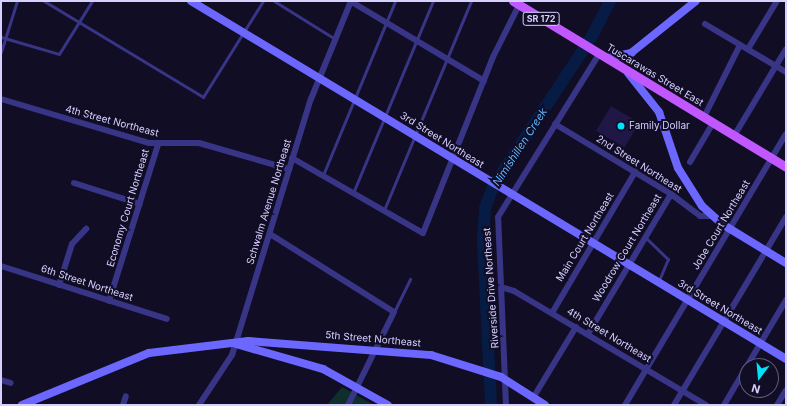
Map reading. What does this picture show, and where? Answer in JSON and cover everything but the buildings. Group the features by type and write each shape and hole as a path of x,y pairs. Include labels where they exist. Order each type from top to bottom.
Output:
{"main road":[{"name":"Tuscarawas Street East","path":"516,3 786,167"}],"street":[{"name":"3rd Street Northeast","path":"191,1 786,359"},
{"name":"Schwalm Avenue Northeast","path":"199,405 226,368 236,344 292,158 319,78 350,1"},
{"path":"350,1 484,81"},
{"path":"600,55 631,53 696,1"},
{"path":"748,50 777,1"},
{"path":"292,158 323,174 422,234 454,159 516,3"},
{"path":"705,24 786,72"},
{"path":"704,117 740,45"},
{"path":"734,136 786,49"},
{"name":"Riverside Drive Northeast","path":"506,405 503,378 501,286 496,226 499,212 508,192 600,55"},
{"name":"2nd Street Northeast","path":"623,68 657,108 681,176 712,216 730,229 786,263"},
{"name":"4th Street Northeast","path":"1,99 158,145 199,143 289,169"},
{"path":"690,162 713,123"},
{"name":"2nd Street Northeast","path":"555,124 671,194 700,216 712,216"},
{"name":"Jobe Court Northeast","path":"625,405 786,134"},
{"name":"Economy Court Northeast","path":"109,301 158,145"},
{"name":"Main Court Northeast","path":"552,312 635,172"},
{"path":"74,183 140,204"},
{"name":"Woodrow Court Northeast","path":"588,334 671,194"},
{"path":"674,405 786,217"},
{"path":"59,284 72,244 86,229"},
{"path":"270,234 394,312 348,405"},
{"name":"6th Street Northeast","path":"1,266 167,320"},
{"name":"4th Street Northeast","path":"501,286 552,312 706,405"},
{"path":"752,358 786,300"},
{"path":"533,398 576,327"},
{"name":"5th Street Northeast","path":"236,344 248,341 421,352 474,366 503,378 545,405"},
{"path":"22,405 149,353 195,345 236,344 308,364 358,387 388,405"},
{"path":"1,380 11,383"},
{"path":"724,405 739,380"},
{"path":"777,405 786,390"},
{"path":"123,405 126,396"}],"lane":[{"path":"1,52 17,1"},
{"path":"44,1 203,97 263,1"},
{"path":"1,37 59,54 92,1"},
{"path":"274,1 335,39"},
{"path":"323,174 395,1"},
{"path":"353,193 433,1"},
{"path":"383,211 471,1"},
{"path":"645,237 668,259 658,282"},
{"path":"394,312 410,279"}],"green space":[{"path":"342,387 374,405 327,405"}],"waterway":[{"name":"Nimishillen Creek","path":"491,405 483,240 485,208 494,185 591,38 610,1"}],"place":[{"name":"Family Dollar","path":"621,126"}]}
